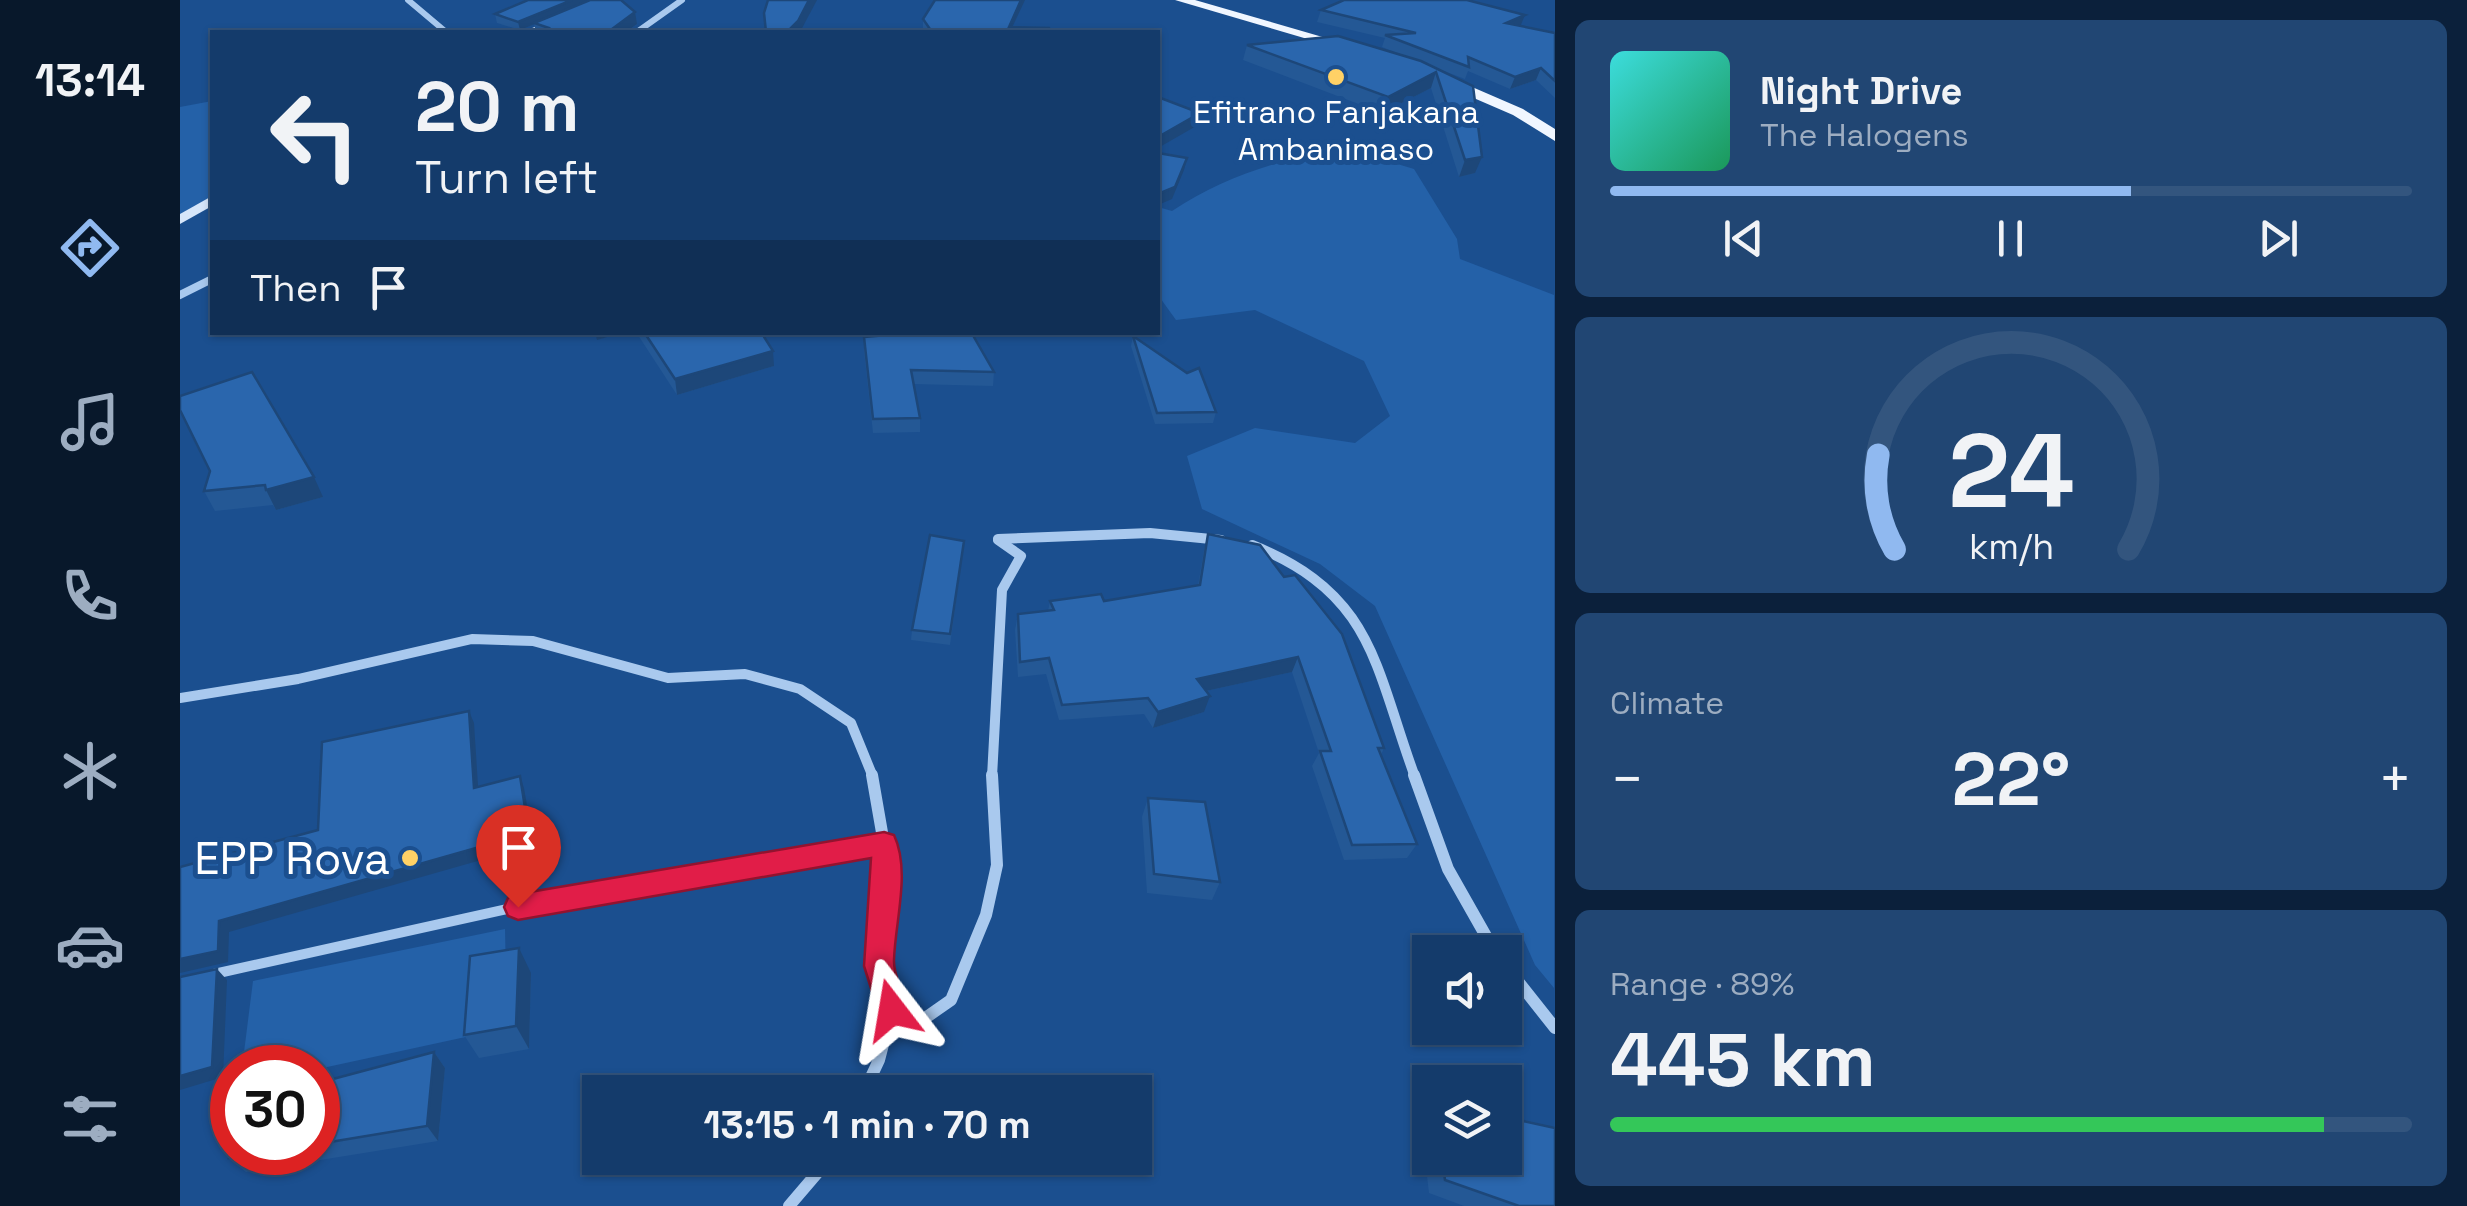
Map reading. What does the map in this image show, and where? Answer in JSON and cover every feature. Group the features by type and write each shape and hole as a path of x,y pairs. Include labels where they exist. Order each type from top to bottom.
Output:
{"main road":[{"path":"1182,0 1372,54"},
{"path":"1428,74 1518,112 1554,136"}],"street":[{"path":"408,0 444,30"},
{"path":"533,30 606,0"},
{"path":"639,30 682,0"},
{"path":"180,220 210,201"},
{"path":"180,295 210,281"},
{"path":"892,1010 921,1021 951,1000 986,915 997,865 992,750 1002,590 1021,556 998,539 1150,533 1248,544 1297,563 1328,586 1359,622 1448,869 1485,935"},
{"path":"180,698 298,680 472,639 534,641 668,678 745,674 800,689 851,723 870,762 884,844 886,892 879,966 892,1010 872,1075"},
{"path":"1522,988 1554,1028"},
{"path":"789,1206 815,1175"}],"lane":[{"path":"199,978 593,890 884,844"}],"shaded area":[{"path":"210,101 210,197 180,216 180,107"},
{"path":"1344,148 1414,169 1457,239 1460,259 1554,295 1554,988 1535,965 1375,606 1320,564 1202,509 1187,456 1255,428 1355,443 1390,416 1364,361 1255,310 1176,320 1160,298 1160,208 1172,211 1254,170"},
{"path":"505,929 507,1028 340,1064 340,1045 245,1045 253,981"}],"building":[{"path":"528,0 572,0 518,22 495,14"},
{"path":"590,0 621,0 635,12 611,30 548,30 534,23"},
{"path":"768,0 809,0 789,30 766,30 764,13"},
{"path":"935,0 1021,0 1009,27 1050,30 931,30 923,19"},
{"path":"1344,0 1467,0 1525,15 1506,23 1555,33 1555,81 1541,68 1515,77 1468,57 1469,67 1385,35 1416,33 1321,10"},
{"path":"1338,36 1421,61 1473,86 1482,157 1465,160 1436,72 1388,97 1247,45"},
{"path":"1160,98 1200,113 1160,136"},
{"path":"1160,153 1187,158 1175,187 1160,193"},
{"path":"646,335 763,335 773,351 675,379"},
{"path":"973,335 994,372 911,370 920,418 873,419 864,337"},
{"path":"1133,336 1187,373 1199,368 1216,412 1157,413"},
{"path":"252,372 314,477 266,490 265,485 204,491 210,471 180,410 180,396"},
{"path":"1208,534 1260,545 1284,577 1295,575 1342,634 1384,748 1378,748 1417,844 1352,845 1320,751 1331,751 1298,657 1197,679 1210,696 1158,712 1148,698 1062,705 1049,658 1020,662 1018,614 1054,610 1050,601 1101,594 1104,601 1200,585"},
{"path":"930,535 964,541 950,634 912,630"},
{"path":"469,711 474,788 520,776 529,833 219,921 218,951 180,959 180,867 318,830 322,742"},
{"path":"1148,798 1205,802 1220,882 1154,874"},
{"path":"519,948 516,1026 464,1035 470,956"},
{"path":"217,969 210,1068 180,1076 180,977"},
{"path":"434,1052 427,1126 340,1140 340,1077"},
{"path":"1522,1121 1555,1128 1555,1206 1519,1206 1445,1180 1444,1175 1522,1175"}],"place":[{"name":"Efitrano Fanjakana Ambanimaso","path":"1336,77"},
{"name":"EPP Rova","path":"410,858"}],"route":[{"path":"518,907 593,890 884,844 886,892 879,966 892,1010"}]}
